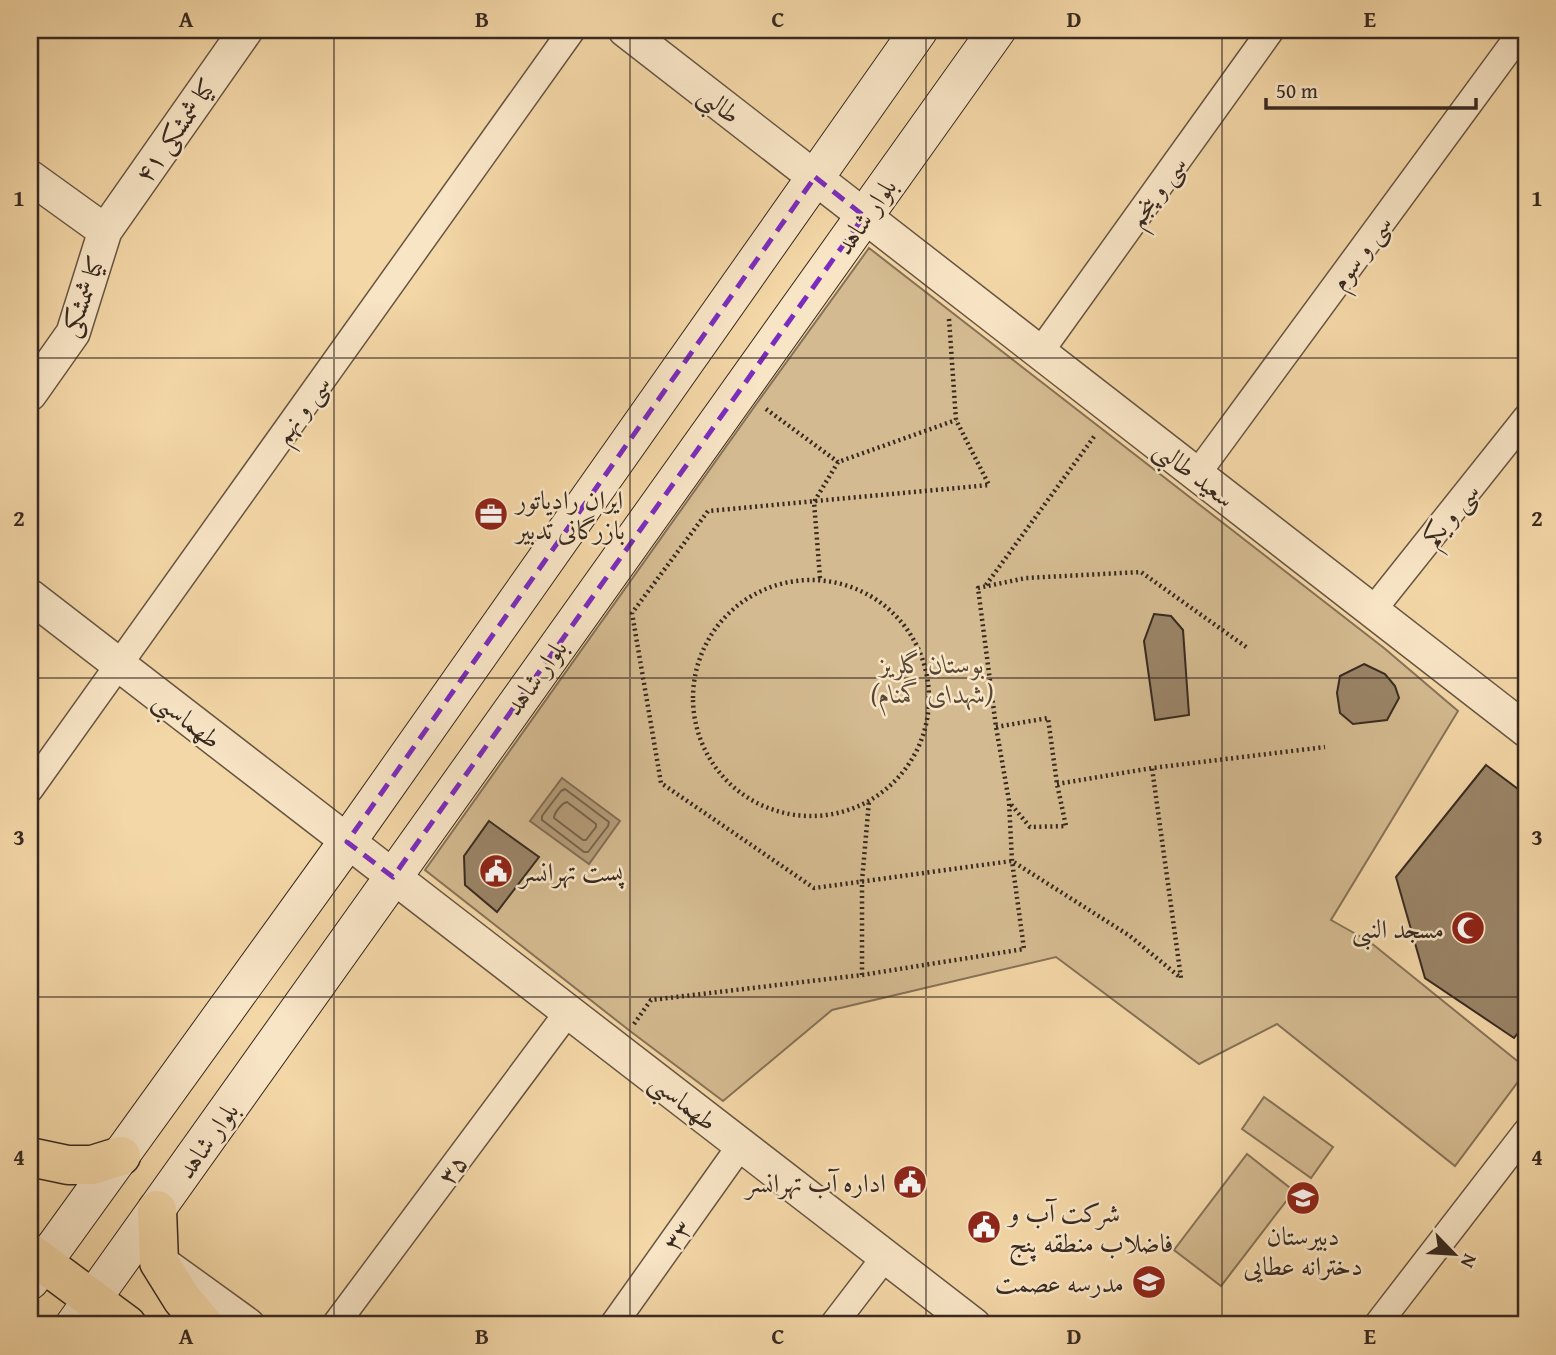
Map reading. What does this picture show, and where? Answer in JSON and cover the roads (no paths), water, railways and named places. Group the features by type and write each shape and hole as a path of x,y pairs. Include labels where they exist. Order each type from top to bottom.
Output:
{"main road":[{"path":"127,1325 83,1313 34,1266 121,1156 347,842 919,30"},
{"name":"بلوار شاهد","path":"83,1313 997,30"},
{"path":"30,1157 68,1165 92,1165 121,1156"},
{"path":"157,1210 159,1262 183,1299 205,1325"}],"street":[{"name":"۴۱ کیا شمشکی","path":"105,231 246,30"},
{"name":"سی و نهم","path":"30,789 572,30"},
{"name":"طالبی","path":"625,30 864,216"},
{"name":"سی و پنجم","path":"1040,352 1271,30"},
{"name":"سی و سوم","path":"1197,474 1523,30"},
{"path":"30,177 105,231"},
{"name":"سعید طالبی","path":"864,216 1526,730"},
{"name":"کیا شمشکی","path":"30,394 73,333 105,231"},
{"name":"سی و یکم","path":"1373,610 1526,418"},
{"name":"طهماسبی","path":"30,596 974,1325"},
{"name":"۳۵","path":"335,1325 568,1012"},
{"path":"1377,1325 1526,1132"},
{"name":"۳۳","path":"613,1325 741,1145"},
{"path":"832,1325 886,1257"},
{"path":"159,1262 248,1325"}],"water":[{"path":"562,778 620,821 589,864 530,821"}],"place":[{"name":"ایران رادیاتور بازرگانی تدبیر","path":"491,514"},
{"name":"پست تهرانسر","path":"496,871"},
{"name":"مسجد النبی","path":"1468,928"},
{"name":"اداره آب تهرانسر","path":"910,1182"},
{"name":"دبیرستان دخترانه عطایی","path":"1303,1198"},
{"name":"شرکت آب و فاضلاب منطقه پنج","path":"984,1227"},
{"name":"مدرسه عصمت","path":"1149,1282"}],"park label":[{"name":"بوستان گلریز (شهدای گمنام)","path":"932,678"}]}
